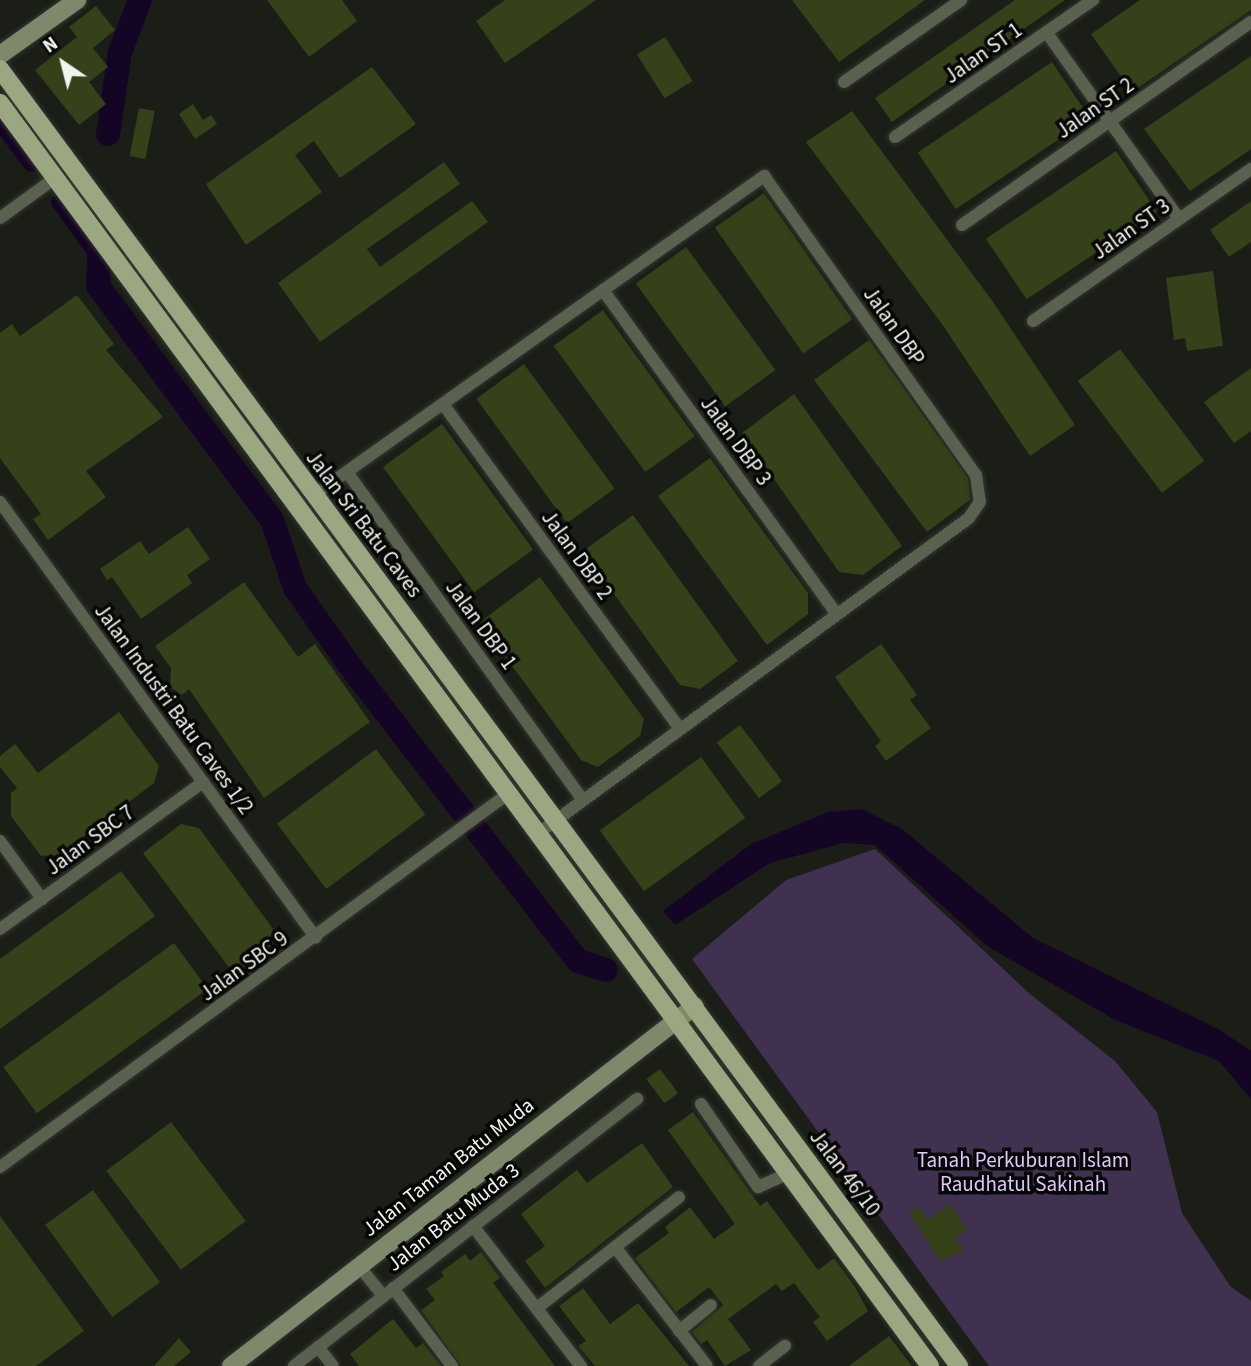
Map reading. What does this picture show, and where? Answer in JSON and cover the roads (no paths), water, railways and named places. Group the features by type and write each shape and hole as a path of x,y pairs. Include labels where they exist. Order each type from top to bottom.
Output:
{"main road":[{"name":"Jalan Sri Batu Caves","path":"0,69 695,1006"},
{"path":"0,103 678,1018"},
{"name":"Jalan 46/10","path":"695,1006 959,1366"},
{"name":"Jalan 46/10","path":"678,1018 930,1366"}],"street":[{"path":"0,55 77,0"},
{"path":"844,82 961,0"},
{"name":"Jalan ST 1","path":"895,137 1093,0"},
{"name":"Jalan ST 2","path":"962,225 1251,23"},
{"path":"1047,33 1179,219"},
{"name":"Jalan ST 3","path":"1032,321 1251,169"},
{"name":"Jalan DBP","path":"314,495 764,176 981,490 969,518 540,832"},
{"path":"0,218 55,178"},
{"name":"Jalan DBP 3","path":"603,290 837,614"},
{"name":"Jalan DBP 2","path":"443,404 680,729"},
{"name":"Jalan DBP 1","path":"347,472 583,800"},
{"name":"Jalan Industri Batu Caves 1/2","path":"0,502 316,938"},
{"name":"Jalan SBC 7","path":"0,929 203,782"},
{"name":"Jalan SBC 9","path":"0,1167 455,837 509,793"},
{"path":"0,841 42,899"},
{"name":"Jalan Taman Batu Muda","path":"231,1366 695,1006"},
{"name":"Jalan Batu Muda 3","path":"294,1366 637,1099"},
{"path":"701,1104 758,1186 790,1173"},
{"path":"537,1308 679,1197"},
{"path":"473,1226 581,1366"},
{"path":"615,1247 707,1366"},
{"path":"359,1266 388,1292 452,1366"},
{"path":"680,1331 711,1305"},
{"path":"759,1366 785,1346"},
{"path":"318,1347 333,1366"}],"waterway":[{"path":"108,134 120,52 140,0"},
{"path":"0,124 31,165"},
{"path":"58,202 99,259"},
{"path":"99,259 98,286 272,520 295,588 350,666 578,961 606,970"}],"park label":[{"name":"Tanah Perkuburan Islam Raudhatul Sakinah","path":"1023,1172"}]}
